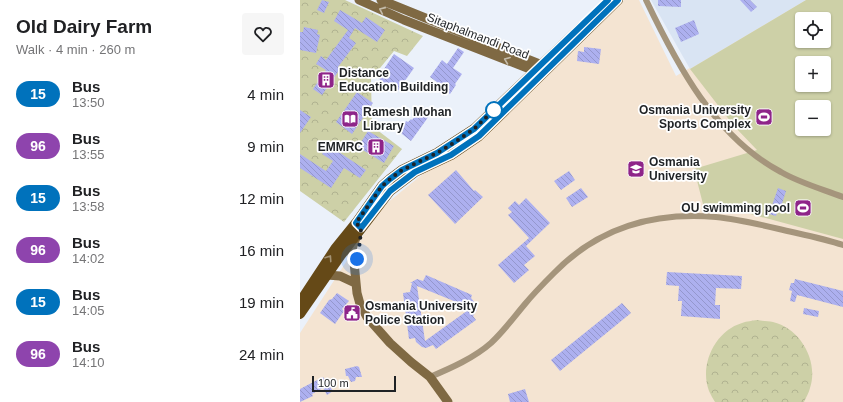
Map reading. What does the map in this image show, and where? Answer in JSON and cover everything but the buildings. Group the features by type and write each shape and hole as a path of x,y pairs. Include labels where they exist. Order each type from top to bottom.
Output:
{"main road":[{"name":"Sitaphalmandi Road","path":"359,0 404,20 542,70"},
{"name":"Sitaphalmandi Road","path":"381,0 542,70"},
{"path":"542,70 608,0"},
{"path":"300,314 327,276 382,186 402,170 443,150 474,129 542,70 618,0"},
{"path":"358,226 360,242 357,259 354,262 355,283 360,304 368,317 390,343 430,377 448,402"},
{"path":"300,302 335,249 358,226"},
{"path":"327,276 340,276 355,283"}],"street":[{"path":"646,0 665,39 689,80 709,109 725,128 760,160 781,173 843,197"},
{"path":"430,377 451,368 490,344 535,293 571,257 601,237 627,226 665,218 689,216 717,217 748,222 843,245"}],"shaded area":[{"name":"Osmania University","path":"624,0 639,0 676,76 806,0 843,0 843,402 300,402 300,333 381,208 568,56"},
{"path":"651,0 806,0 690,69"}],"green space":[{"path":"300,0 345,0 423,36 407,56 394,51 371,79 372,126 402,149 344,222 300,191"},
{"name":"Osmania University Sports Complex","path":"806,0 843,0 843,239 732,209 704,208 694,169 757,150 734,126 690,69"},
{"path":"757,320 783,325 799,338 805,347 812,367 812,378 810,390 804,402 715,402 706,381 708,360 712,350 717,341 732,327 744,322"}],"bus line":[{"name":"15","path":"608,0 474,129 437,153 402,170 382,186 356,223 361,228 395,186 415,172 460,150 479,136 618,0"}],"place":[{"name":"Distance Education Building","path":"326,80"},
{"name":"Osmania University Sports Complex","path":"764,117"},
{"name":"Ramesh Mohan Library","path":"350,119"},
{"name":"EMMRC","path":"376,147"},
{"name":"Osmania University","path":"636,169"},
{"name":"OU swimming pool","path":"803,208"},
{"name":"Osmania University Police Station","path":"352,313"}],"route":[{"path":"357,259 361,228 356,223 382,186 402,170 437,153 455,142 474,129 494,110"}]}
